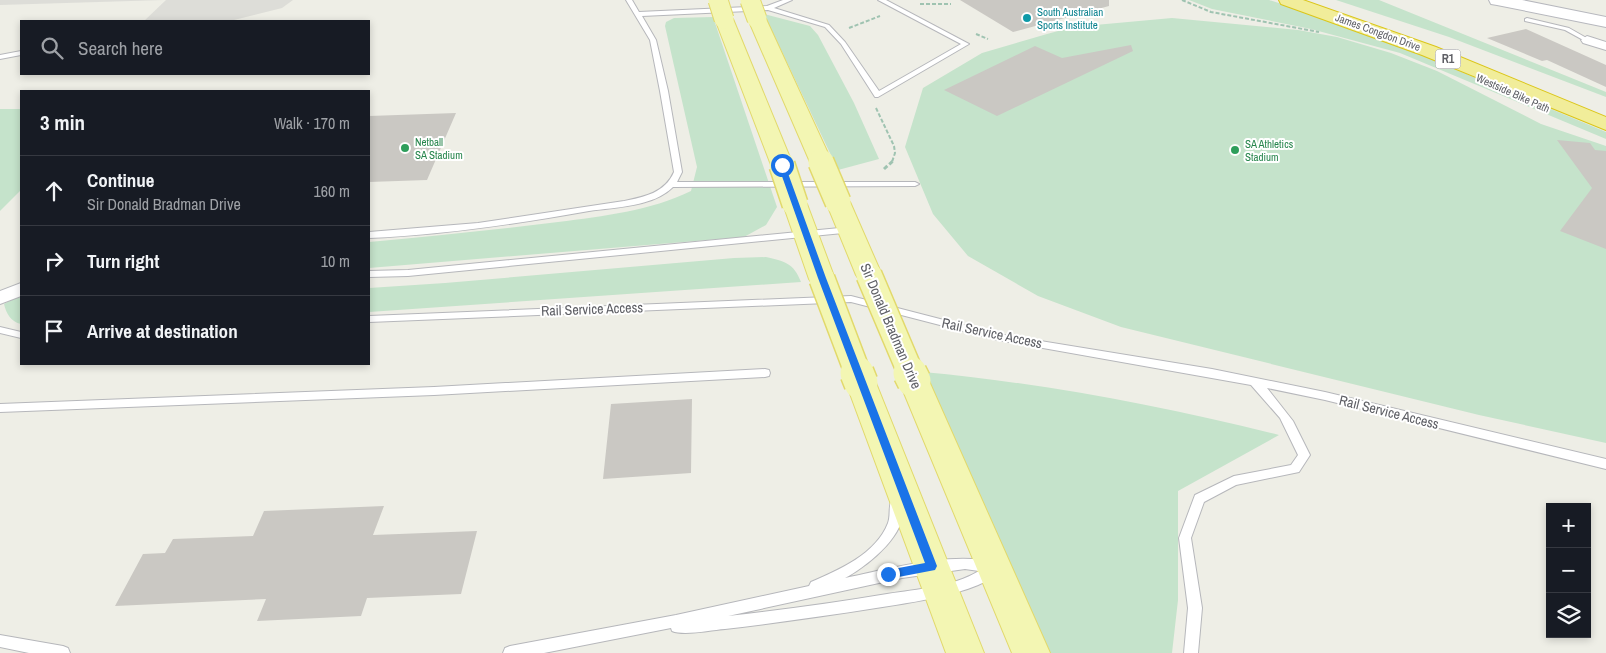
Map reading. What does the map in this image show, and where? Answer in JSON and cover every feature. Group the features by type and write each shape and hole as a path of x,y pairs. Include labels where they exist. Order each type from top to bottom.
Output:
{"highway":[{"name":"James Congdon Drive","path":"1287,0 1429,51 1606,124"},
{"name":"James Congdon Drive","path":"1320,0 1432,37 1526,72"}],"main road":[{"path":"718,0 782,165 861,383 965,653"},
{"name":"Sir Donald Bradman Drive","path":"750,0 762,14 821,162 1031,653"}],"street":[{"path":"1497,0 1606,22"},
{"path":"1587,40 1606,46"},
{"path":"0,298 20,288"}],"lane":[{"path":"629,0 653,40 662,78 678,172 673,185"},
{"path":"762,14 789,0"},
{"path":"636,14 762,14 827,26 843,43 878,95 966,44 881,0"},
{"path":"1527,20 1567,29 1587,40"},
{"path":"0,57 20,52"},
{"path":"370,235 446,230 560,214 643,198 659,193 673,185 915,184"},
{"path":"370,274 418,272 850,230"},
{"name":"Rail Service Access","path":"370,319 852,298 998,336 1325,396 1606,464"},
{"path":"0,330 20,335"},
{"path":"0,408 434,391 765,373"},
{"path":"1191,653 1195,608 1185,538 1199,499 1234,481 1295,469 1304,455 1291,424 1277,405 1255,382"},
{"path":"794,595 829,580 867,560 883,541 894,523 899,482"},
{"path":"629,630 704,624 853,606 936,578 965,563 995,568"},
{"path":"510,653 794,595 936,578 974,582 995,568"},
{"path":"0,641 63,653"}],"path":[{"path":"1182,0 1211,12 1325,34"},
{"path":"913,4 951,4"},
{"path":"846,29 886,14"}],"shaded area":[{"path":"0,0 164,0 0,5"},
{"path":"166,0 293,0 282,8 234,20 145,20"}],"green space":[{"path":"1189,0 1269,0 1323,17 1395,44 1606,132 1606,139 1400,53 1311,29 1212,9"},
{"path":"1336,0 1379,0 1606,92 1606,97 1449,37"},
{"path":"764,14 810,26 818,35 854,103 879,159 838,170"},
{"path":"713,17 777,207 766,225 744,237 370,268 370,242 511,228 609,215 643,208 691,191 697,167 665,26 666,22 674,18"},
{"name":"SA Athletics Stadium","path":"1172,18 1298,30 1337,37 1391,53 1437,71 1541,124 1606,146 1606,443 1479,415 1121,327 1038,296 968,256 933,214 905,147 923,88 982,53 1047,34 1073,27"},
{"path":"0,109 20,109 20,191 0,211"},
{"path":"766,257 778,260 792,267 801,282 370,312 370,288"},
{"path":"20,296 20,324 10,317 4,304"},
{"path":"923,372 1058,389 1191,414 1279,435 1178,491 1178,600 1172,653 1047,653"}],"building":[{"name":"South Australian Sports Institute","path":"960,0 1109,0 1109,6 1013,32"},
{"path":"1526,29 1606,65 1606,87 1547,60 1542,61 1487,38"},
{"path":"1131,45 1133,51 997,116 944,90 1035,46 1062,58"},
{"name":"Netball SA Stadium","path":"456,113 427,180 370,182 370,116"},
{"path":"1557,140 1590,143 1595,150 1606,151 1606,249 1560,231 1592,188"},
{"path":"692,399 691,473 603,479 611,404"},
{"path":"384,506 373,535 477,531 461,594 367,598 361,616 257,621 266,599 115,606 143,554 165,553 173,539 253,536 264,511"}],"place":[{"name":"South Australian Sports Institute","path":"1027,18"},
{"name":"Netball SA Stadium","path":"405,148"},
{"name":"SA Athletics Stadium","path":"1235,150"}],"route":[{"path":"782,165 861,383 932,566 888,574"}]}
